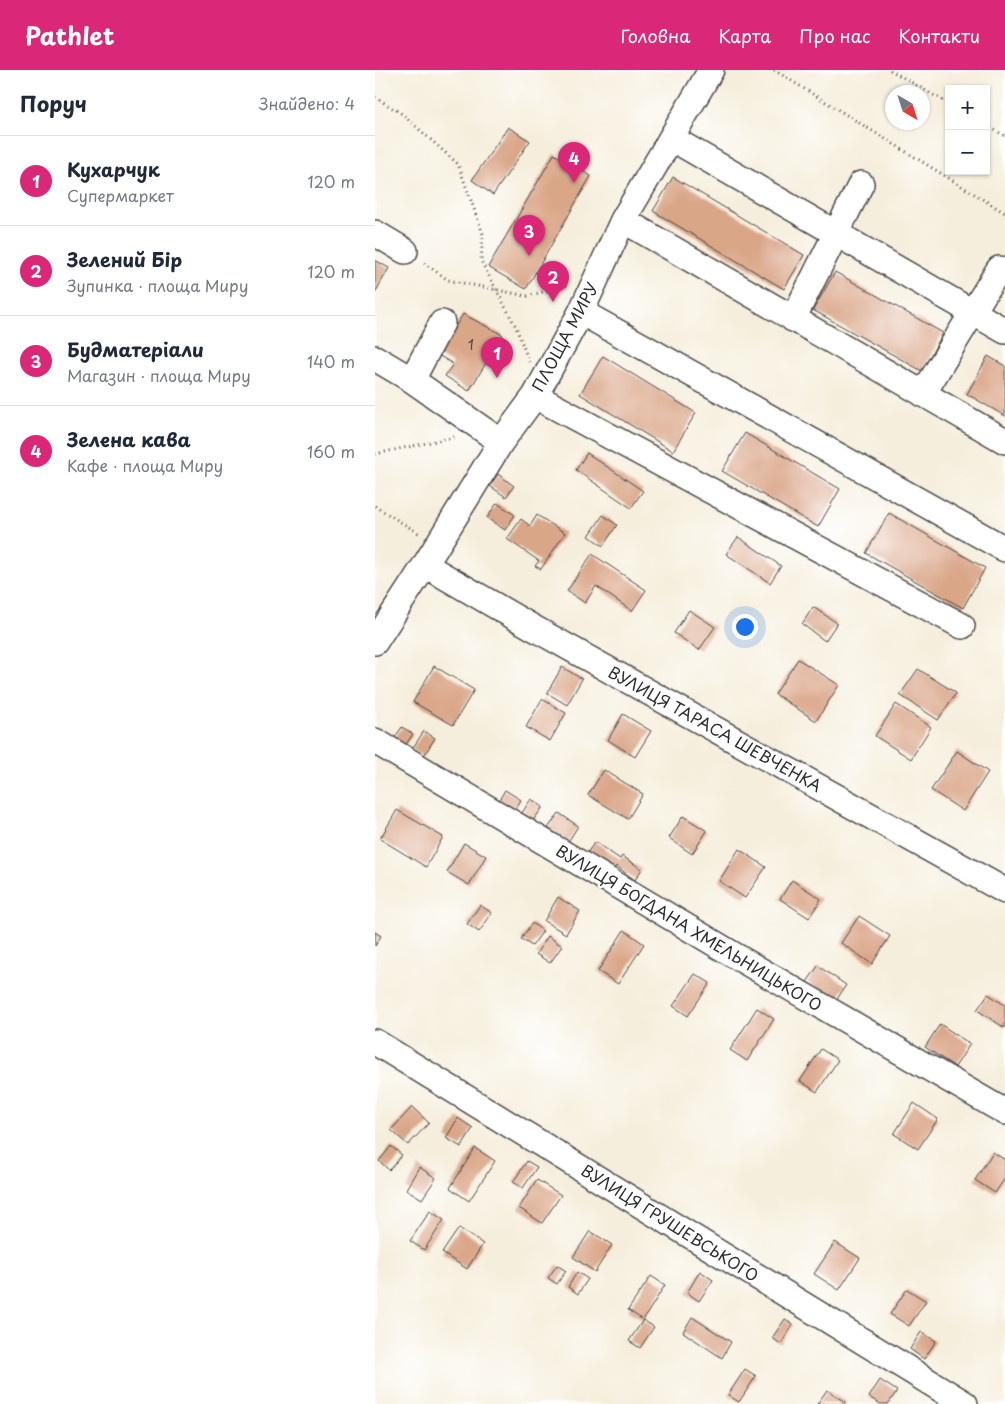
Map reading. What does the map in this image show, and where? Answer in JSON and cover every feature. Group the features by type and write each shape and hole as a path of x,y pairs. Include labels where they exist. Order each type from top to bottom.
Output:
{"street":[{"name":"ПЛОЩА МИРУ","path":"375,642 431,556 493,436 536,392 581,312 623,220 711,70"},
{"path":"671,138 1005,331"},
{"path":"793,319 861,184"},
{"path":"623,220 1005,442"},
{"path":"375,233 405,251"},
{"path":"923,394 971,312 999,269 1005,271"},
{"path":"581,312 1005,549"},
{"path":"412,380 443,323"},
{"path":"375,358 412,380 493,436"},
{"path":"536,392 962,626"},
{"name":"ВУЛИЦЯ ТАРАСА ШЕВЧЕНКА","path":"431,556 532,628 1005,892"},
{"name":"ВУЛИЦЯ БОГДАНА ХМЕЛЬНИЦЬКОГО","path":"375,741 744,961 1005,1112"},
{"name":"ВУЛИЦЯ ГРУШЕВСЬКОГО","path":"375,1042 965,1404"}],"path":[{"path":"774,70 1005,213"},
{"path":"890,70 945,102"},
{"path":"375,97 402,114 458,164 483,234 481,261 516,327 536,392"},
{"path":"990,127 1005,136"},
{"path":"405,251 448,280 527,296 596,278"},
{"path":"375,454 493,436"},
{"path":"375,506 431,556"}],"building":[{"path":"508,127 530,141 493,195 472,180"},
{"path":"554,154 591,176 526,289 488,267"},
{"path":"673,177 804,255 784,289 653,211"},
{"path":"375,260 389,268 375,293"},
{"path":"835,272 943,333 922,371 813,310"},
{"path":"463,314 503,335 469,391 445,376 453,364 438,355"},
{"path":"603,356 696,413 673,451 580,394"},
{"path":"988,356 1005,366 1005,416 967,394"},
{"path":"745,433 840,489 818,527 722,471"},
{"path":"587,453 643,491 631,508 576,470"},
{"path":"498,474 514,486 506,497 490,486"},
{"path":"497,503 515,515 505,530 487,518"},
{"path":"889,513 985,568 963,608 866,553"},
{"path":"537,515 565,533 541,569 535,566 539,561 507,539 521,519 530,526"},
{"path":"603,515 617,525 603,546 589,536"},
{"path":"738,537 781,566 770,583 726,554"},
{"path":"592,554 646,590 632,611 596,586 585,603 567,591"},
{"path":"813,607 837,623 825,641 802,624"},
{"path":"689,610 715,627 699,650 674,633"},
{"path":"798,659 839,685 816,721 775,694"},
{"path":"434,666 474,690 453,725 413,702"},
{"path":"562,667 582,679 567,705 547,693"},
{"path":"918,669 956,693 938,720 900,695"},
{"path":"542,699 566,713 550,741 526,727"},
{"path":"896,704 931,727 911,759 875,736"},
{"path":"623,714 651,731 635,757 608,740"},
{"path":"402,727 413,734 403,749 392,742"},
{"path":"424,731 435,738 423,757 412,749"},
{"path":"957,751 988,772 963,811 931,790"},
{"path":"604,770 643,794 628,819 588,795"},
{"path":"505,790 521,800 514,810 499,800"},
{"path":"531,799 543,807 529,826 518,819"},
{"path":"397,810 443,837 426,867 380,839"},
{"path":"559,813 578,826 568,842 548,828"},
{"path":"683,816 707,831 692,854 669,838"},
{"path":"595,842 620,859 622,856 642,869 635,880 616,866 613,871 587,853"},
{"path":"464,843 486,856 469,885 447,872"},
{"path":"739,849 766,867 745,898 719,881"},
{"path":"792,880 821,899 809,918 780,899"},
{"path":"558,897 580,911 566,934 544,921"},
{"path":"480,905 492,913 479,932 467,924"},
{"path":"859,916 890,936 872,964 841,943"},
{"path":"532,923 543,931 532,946 521,939"},
{"path":"624,930 644,944 618,984 598,971"},
{"path":"375,932 381,936 375,946"},
{"path":"548,936 562,946 550,963 536,954"},
{"path":"818,966 846,985 836,1001 807,982"},
{"path":"695,974 710,983 688,1016 673,1006"},
{"path":"988,994 1005,1005 1005,1028 977,1010"},
{"path":"757,1008 774,1019 747,1061 730,1050"},
{"path":"940,1024 970,1044 955,1067 925,1047"},
{"path":"821,1049 838,1060 817,1092 800,1081"},
{"path":"914,1103 938,1119 918,1149 894,1134"},
{"path":"412,1107 429,1123 408,1145 391,1130"},
{"path":"458,1118 473,1128 461,1147 446,1138"},
{"path":"391,1146 402,1155 389,1170 379,1161"},
{"path":"475,1148 495,1161 469,1201 450,1188"},
{"path":"993,1152 1005,1160 1005,1178 995,1193 975,1180"},
{"path":"527,1161 537,1167 523,1188 513,1182"},
{"path":"419,1167 436,1178 422,1199 406,1189"},
{"path":"537,1180 561,1195 542,1223 519,1208"},
{"path":"430,1211 444,1220 424,1250 410,1241"},
{"path":"459,1228 483,1244 467,1269 442,1253"},
{"path":"590,1231 612,1245 595,1272 573,1257"},
{"path":"835,1242 860,1258 839,1290 814,1274"},
{"path":"557,1265 566,1271 557,1284 548,1278"},
{"path":"700,1271 713,1280 699,1301 687,1293"},
{"path":"577,1272 588,1279 578,1294 568,1287"},
{"path":"651,1276 665,1285 643,1320 628,1310"},
{"path":"907,1289 926,1301 909,1326 890,1314"},
{"path":"692,1317 731,1342 722,1358 683,1332"},
{"path":"785,1319 793,1325 781,1344 772,1338"},
{"path":"643,1320 654,1327 640,1348 629,1341"},
{"path":"921,1332 936,1341 924,1359 910,1349"},
{"path":"745,1369 756,1376 739,1402 728,1395"},
{"path":"880,1380 897,1391 888,1404 880,1404 869,1397"},
{"path":"827,1390 846,1402 844,1404 817,1404"}],"place":[{"name":"Зелена кава","path":"574,183"},
{"name":"Будматеріали","path":"529,256"},
{"name":"Зелений Бір","path":"553,302"},
{"name":"Кухарчук","path":"497,378"}]}
